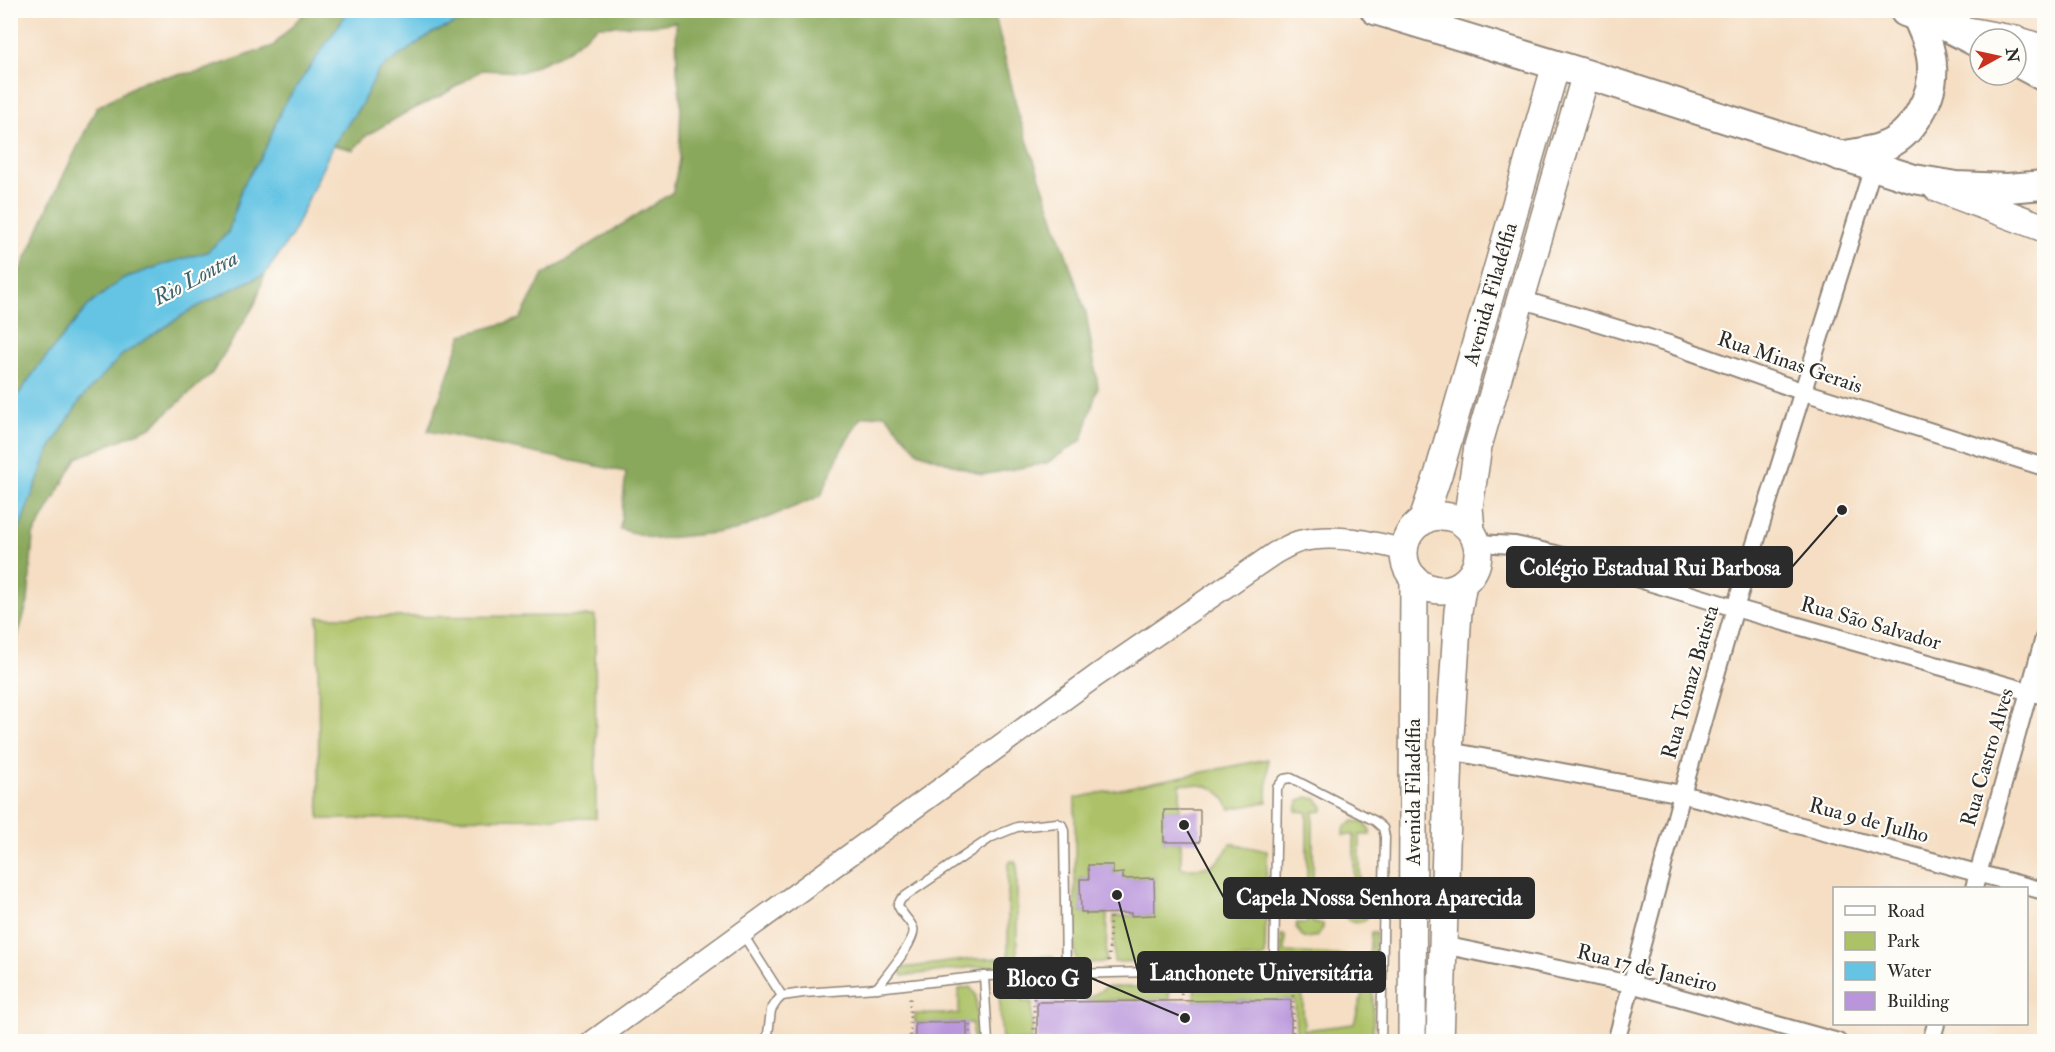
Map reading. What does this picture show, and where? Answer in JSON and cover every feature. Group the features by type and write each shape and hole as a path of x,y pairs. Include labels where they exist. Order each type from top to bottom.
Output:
{"highway":[{"path":"1375,10 1586,74 1914,179 1956,186 2007,188 2044,185"},
{"path":"1911,12 1968,38"},
{"path":"1838,156 1881,147 1896,141 1917,117 1930,89 1932,65 1927,42 1911,12"},
{"path":"2028,68 2044,76"}],"main road":[{"path":"1947,27 1968,31"},
{"path":"2028,44 2044,49"},
{"name":"Avenida Filadélfia","path":"1422,522 1439,472 1556,65"},
{"name":"Avenida Filadélfia","path":"1473,537 1469,507 1478,446 1586,74"},
{"path":"1914,179 2044,228"},
{"path":"1443,516 1453,518 1473,537 1478,554 1476,565 1471,575 1454,588 1443,590 1422,585 1408,570 1404,550 1407,539 1413,529 1422,522 1443,516"},
{"name":"Avenida Filadélfia","path":"1412,1041 1414,578"},
{"name":"Avenida Filadélfia","path":"1440,1041 1449,751 1458,611 1463,583"}],"street":[{"name":"Rua Tomaz Batista","path":"1616,1041 1682,794 1735,608 1874,167"},
{"name":"Rua Minas Gerais","path":"1520,299 1672,345 1802,392 2044,467"},
{"name":"Rua São Salvador","path":"1473,537 1556,554 1735,608 2037,694"},
{"path":"592,1041 1096,676 1275,553 1299,541 1323,538 1374,542 1404,550"},
{"name":"Rua Castro Alves","path":"1976,881 2037,694 2044,638"},
{"name":"Rua 9 de Julho","path":"1449,751 1682,794 1976,881 2017,887"},
{"name":"Rua 9 de Julho","path":"2028,889 2044,891"},
{"name":"Rua 17 de Janeiro","path":"1443,945 1631,984 1838,1041"},
{"path":"1931,1041 1935,1025"}],"lane":[{"path":"1274,969 1277,788 1284,778 1292,778 1375,821 1383,828 1385,837 1381,1041"},
{"path":"877,988 913,939 913,928 898,905 901,899 992,837 1017,827 1057,823 1062,825 1064,831 1066,974"},
{"path":"742,932 782,996"},
{"path":"767,1041 771,1010 782,996 984,976 1274,969 1382,973"},
{"path":"984,976 988,1041"}],"path":[{"path":"1109,973 1110,914"},
{"path":"1293,970 1293,1041"},
{"path":"1181,1001 1182,983"},
{"path":"910,984 910,1041"},
{"path":"1034,998 1034,1041"},
{"path":"970,1025 970,1041"}],"green space":[{"path":"493,10 994,11 1018,113 1086,313 1098,387 1082,440 1047,463 982,475 918,452 885,414 861,417 840,452 821,496 735,531 656,539 620,529 626,472 428,431 462,335 520,319 543,275 673,192 679,159 681,103 677,71 676,22 657,25 598,26 564,53 522,72 482,70 441,96 367,135 353,150 333,145 361,105 378,71 432,33"},
{"path":"306,11 349,11 283,106 264,152 242,187 228,233 207,252 122,279 88,306 37,368 11,405 11,292 51,201 97,107 145,80 202,71 273,46"},
{"path":"265,274 255,304 212,373 151,427 77,458 33,536 28,602 11,658 11,545 48,452 81,399 122,355 189,311"},
{"path":"595,616 596,818 319,819 318,617"},
{"path":"1268,759 1267,802 1230,809 1221,794 1210,787 1180,784 1180,810 1164,810 1164,822 1167,829 1163,829 1164,842 1181,842 1181,868 1205,867 1217,862 1230,843 1267,851 1265,956 1262,958 1114,962 1114,916 1154,915 1154,878 1123,879 1123,874 1113,874 1113,865 1089,866 1089,879 1080,879 1081,912 1107,914 1106,962 1078,961 1075,956 1075,798"},
{"path":"1307,797 1317,799 1323,807 1323,811 1313,812 1313,923 1323,924 1323,928 1317,936 1307,938 1302,936 1296,923 1307,923 1307,812 1296,811 1298,802"},
{"path":"1354,821 1364,823 1370,830 1370,835 1360,835 1360,908 1370,909 1370,913 1364,921 1356,922 1347,919 1343,909 1354,908 1354,835 1343,835 1345,826"},
{"path":"1011,861 1015,861 1017,866 1017,957 1051,956 1054,958 1053,964 974,967 903,976 899,971 903,968 972,959 1008,958 1008,865"},
{"path":"1371,933 1376,933 1373,963 1370,965 1282,960 1281,958 1281,935 1285,935 1285,952 1369,957"},
{"path":"1302,979 1304,1030 1354,1024 1365,983 1369,985 1373,994 1373,1041 1296,1041 1295,1000 1194,1001 1195,981"},
{"path":"970,987 976,995 978,1041 973,1041 972,1023 915,1023 915,1014 959,1014 959,989"},
{"path":"1107,987 1169,987 1169,999 1085,1000"},
{"path":"1001,990 1021,990 1022,1002 1032,1002 1032,1041 1002,1041 999,993"}],"water":[{"name":"Rio Lontra","path":"349,10 493,11 480,13 432,33 378,71 361,105 333,145 291,237 265,274 189,311 122,355 81,399 48,452 11,545 11,405 37,368 88,306 122,279 207,252 228,233 242,187 264,152 283,106"}],"building":[{"path":"1164,810 1200,810 1200,842 1164,842"},
{"path":"1088,865 1113,865 1113,874 1123,873 1123,879 1154,878 1155,915 1131,916 1131,913 1086,914 1086,912 1081,912 1080,879 1089,879"},
{"path":"1291,1000 1291,1037 1268,1037 1268,1041 1163,1041 1163,1038 1037,1041 1037,1002"},
{"path":"967,1022 967,1041 915,1041 915,1023"}],"place":[{"name":"Colégio Estadual Rui Barbosa","path":"1842,510"},
{"name":"Capela Nossa Senhora Aparecida","path":"1184,825"},
{"name":"Lanchonete Universitária","path":"1117,895"},
{"name":"Bloco G","path":"1185,1018"}]}
